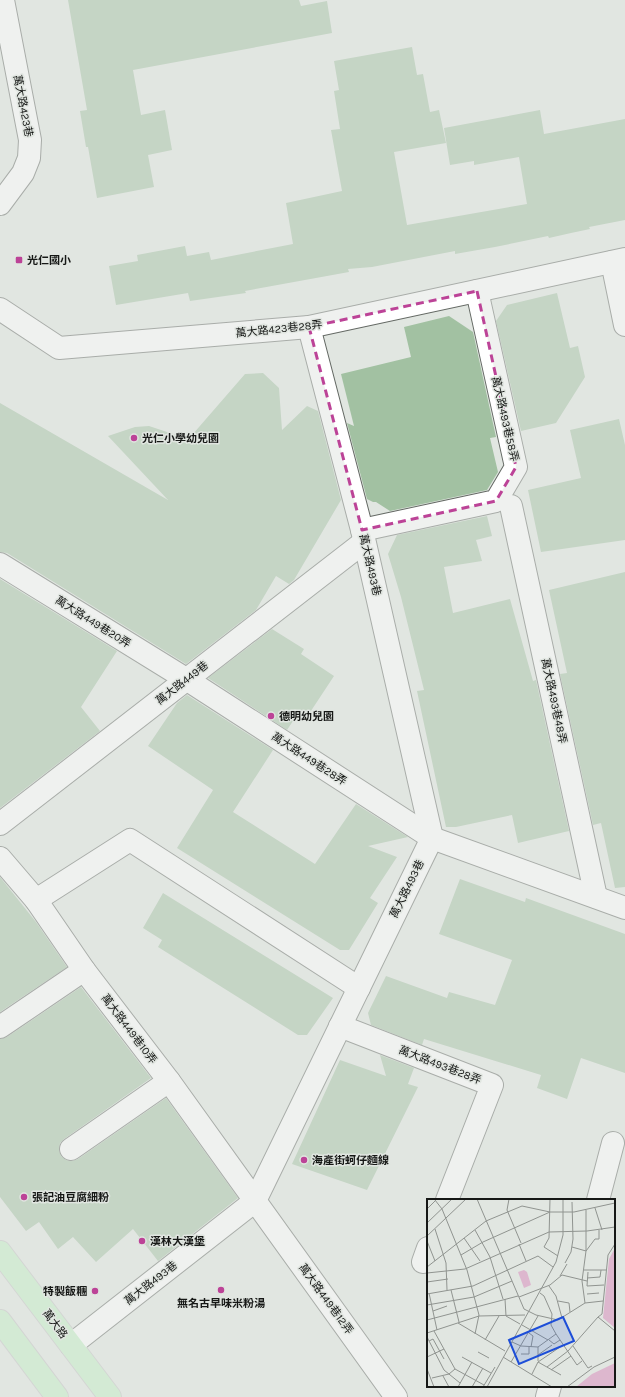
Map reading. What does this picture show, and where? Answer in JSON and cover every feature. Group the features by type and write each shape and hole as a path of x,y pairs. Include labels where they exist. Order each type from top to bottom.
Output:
{"main road":[{"name":"萬大路","path":"0,1252 110,1397"},
{"path":"0,1321 57,1397"}],"street":[{"name":"萬大路423巷","path":"0,204 23,174 29,158 30,140 5,35 3,0"},
{"name":"萬大路423巷28弄","path":"0,309 59,348 309,327 618,260"},
{"path":"618,260 625,325"},
{"name":"萬大路493巷58弄","path":"363,536 496,501 516,467 477,291"},
{"name":"萬大路493巷","path":"71,1345 255,1201 432,838 363,536 309,327"},
{"name":"萬大路493巷48弄","path":"511,506 596,897"},
{"name":"萬大路449巷","path":"0,824 186,679 363,536"},
{"name":"萬大路449巷20弄","path":"0,564 186,679"},
{"name":"萬大路449巷28弄","path":"186,679 432,838 625,908"},
{"path":"36,900 130,840 359,988"},
{"name":"萬大路449巷10弄","path":"0,858 36,900 84,970 169,1081 255,1201"},
{"path":"0,1027 84,970"},
{"name":"萬大路493巷28弄","path":"340,1026 492,1085 447,1199"},
{"path":"71,1149 169,1081"},
{"path":"598,1199 612,1143"},
{"name":"萬大路449巷12弄","path":"255,1201 396,1397"},
{"path":"547,1397 550,1387"}],"highlighted area":[{"path":"477,291 516,467 496,501 362,530 309,327"}],"building":[{"path":"68,0 299,0 301,6 327,1 332,33 133,70 141,115 165,110 172,150 148,155 154,187 97,198 80,111 87,110"},
{"path":"412,47 417,75 423,74 430,112 439,110 446,143 394,152 407,225 527,204 519,157 474,165 474,161 450,165 444,128 540,110 544,134 625,119 625,220 589,227 590,229 549,238 548,236 455,254 455,251 372,267 348,269 349,272 245,291 246,293 190,301 188,293 116,305 109,266 138,261 137,255 185,246 187,256 209,252 211,260 293,244 286,203 342,191 331,130 340,129 334,91 339,90 334,61"},
{"path":"557,293 570,348 578,346 585,377 556,423 521,431 496,321 507,305"},
{"path":"449,316 473,332 496,437 490,438 498,472 487,490 390,511 376,502 367,499 347,423 354,426 341,374 411,357 404,327"},
{"path":"263,373 279,388 282,430 307,406 318,411 341,500 294,580 289,584 276,576 256,610 186,664 7,553 0,552 0,403 168,500 108,436 135,427 149,426 179,436 186,442 245,374"},
{"path":"619,419 625,445 625,540 541,552 528,490 581,478 570,430"},
{"path":"487,516 492,536 476,540 482,561 444,567 453,613 510,599 533,681 536,680 569,831 518,843 512,815 456,827 446,827 417,691 424,690 401,597 388,554 397,535"},
{"path":"625,572 625,887 615,888 601,823 593,825 560,674 567,673 549,590"},
{"path":"0,579 117,651 81,707 100,731 0,808"},
{"path":"272,629 304,649 301,654 334,676 307,717 299,712 287,730 208,678"},
{"path":"187,695 273,750 233,812 315,864 356,804 408,837 368,846 397,857 370,898 378,903 349,950 340,950 177,848 213,790 148,746 177,703"},
{"path":"0,877 36,922 67,967 0,1012"},
{"path":"460,879 525,902 526,898 625,934 625,1073 581,1058 567,1099 537,1088 541,1075 424,1039 422,1045 371,1025 368,1013 386,976 447,998 449,992 495,1005 512,960 439,934"},
{"path":"163,893 333,998 307,1035 298,1035 158,947 162,940 143,928"},
{"path":"81,987 151,1078 64,1139 60,1143 59,1150 61,1156 66,1160 72,1161 78,1159 166,1098 238,1198 158,1261 133,1229 96,1262 73,1237 58,1249 39,1222 26,1231 0,1197 0,1039 7,1037"},
{"path":"380,1055 414,1068 408,1084 418,1087 367,1190 292,1164 340,1060 386,1076"}],"place":[{"name":"光仁國小","path":"19,260"},
{"name":"光仁小學幼兒園","path":"134,438"},
{"name":"德明幼兒園","path":"271,716"},
{"name":"海產街蚵仔麵線","path":"304,1160"},
{"name":"張記油豆腐細粉","path":"24,1197"},
{"name":"漢林大漢堡","path":"142,1241"},
{"name":"無名古早味米粉湯","path":"221,1290"},
{"name":"特製飯糰","path":"95,1291"}]}
